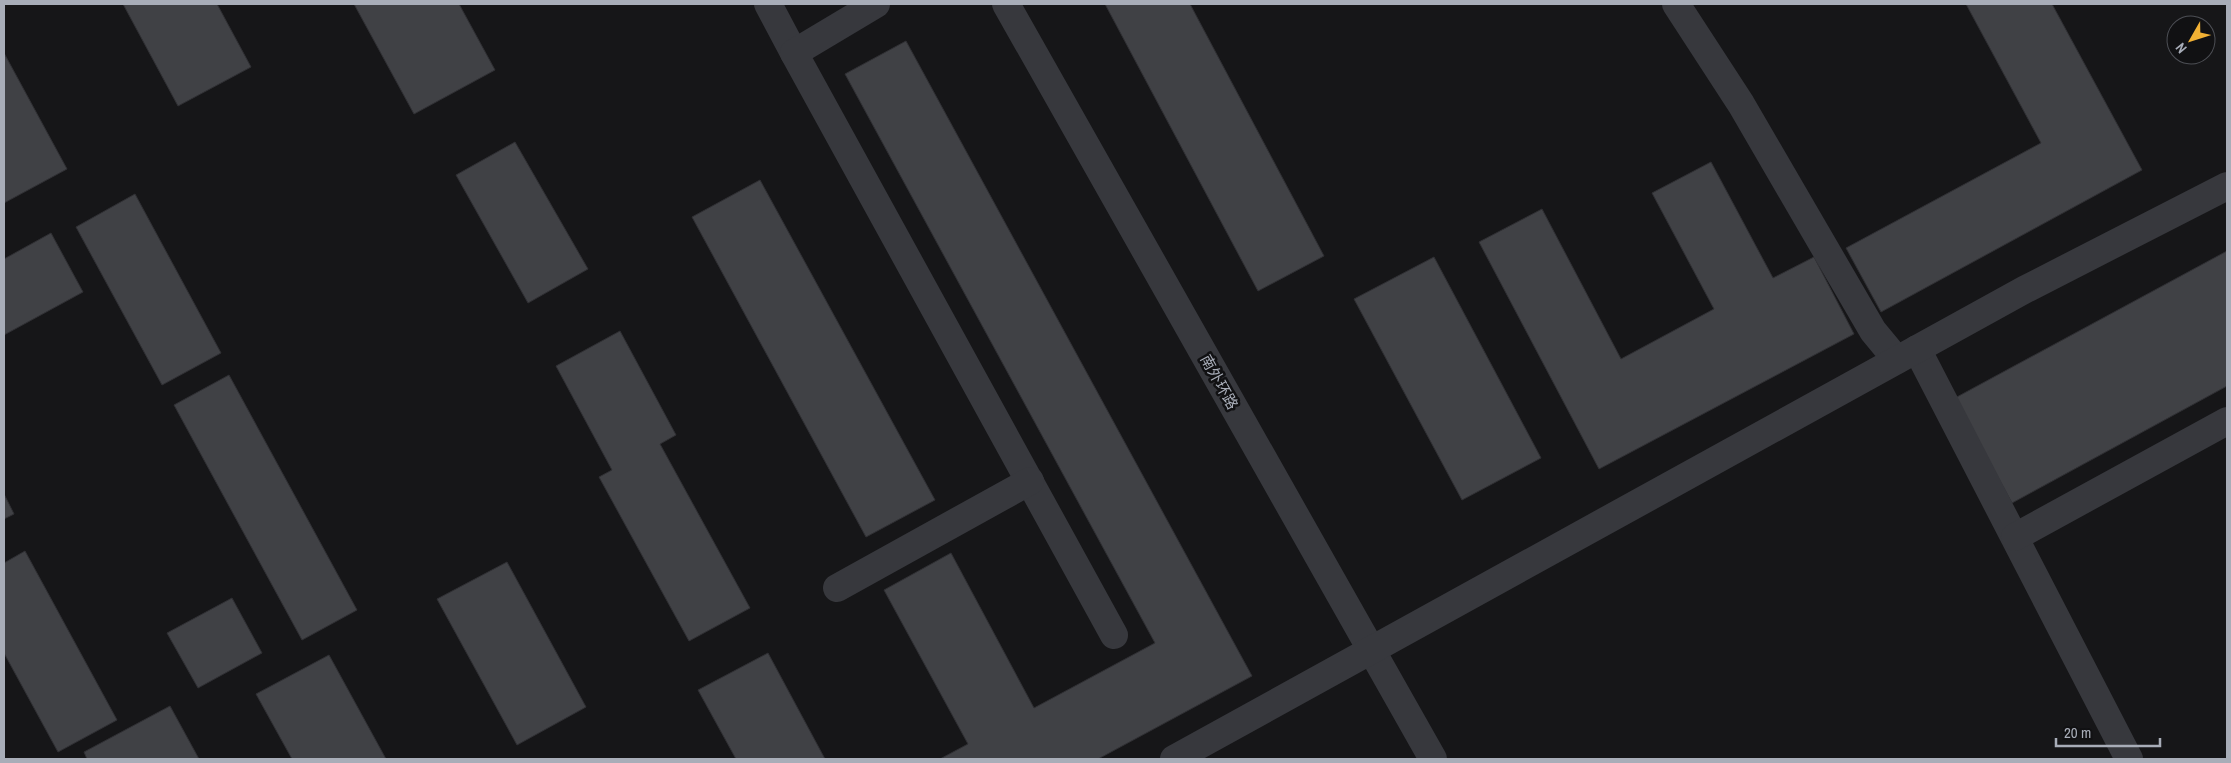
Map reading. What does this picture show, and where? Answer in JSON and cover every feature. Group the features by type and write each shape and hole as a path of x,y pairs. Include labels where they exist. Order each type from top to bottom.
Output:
{"street":[{"path":"768,4 1114,635"},
{"path":"794,53 876,4"},
{"name":"南外环路","path":"1006,4 1433,759"},
{"path":"1676,4 1742,104 1873,331 1907,354 2015,537 2130,759"},
{"path":"1174,759 2024,290 2227,186"},
{"path":"2015,537 2227,421"},
{"path":"837,588 1030,481"}],"building":[{"path":"123,4 217,4 251,67 178,106"},
{"path":"354,4 459,4 495,70 414,114"},
{"path":"1105,4 1190,4 1324,256 1258,291"},
{"path":"1966,4 2052,4 2142,170 1881,312 1846,248 2041,143"},
{"path":"906,41 1252,676 1098,759 940,759 968,744 884,590 951,553 1034,708 1155,643 845,74"},
{"path":"4,53 67,169 4,203"},
{"path":"515,142 588,269 528,303 456,175"},
{"path":"1711,162 1773,278 1814,257 1854,334 1599,469 1479,242 1542,209 1621,359 1714,309 1652,193"},
{"path":"760,180 935,500 866,537 692,217"},
{"path":"135,194 221,353 162,385 76,227"},
{"path":"51,233 83,292 4,335 4,259"},
{"path":"2227,251 2227,386 2012,503 1955,398"},
{"path":"1434,257 1541,458 1462,500 1354,299"},
{"path":"620,331 676,435 660,444 750,608 689,641 599,477 612,470 556,366"},
{"path":"229,375 357,610 302,640 174,405"},
{"path":"4,494 14,514 4,519"},
{"path":"25,551 117,720 58,752 4,653 4,563"},
{"path":"507,562 586,707 517,745 437,599"},
{"path":"232,598 262,653 198,688 167,633"},
{"path":"768,653 825,759 736,759 698,690"},
{"path":"329,655 386,759 292,759 256,694"},
{"path":"170,706 199,759 87,759 84,752"}]}
